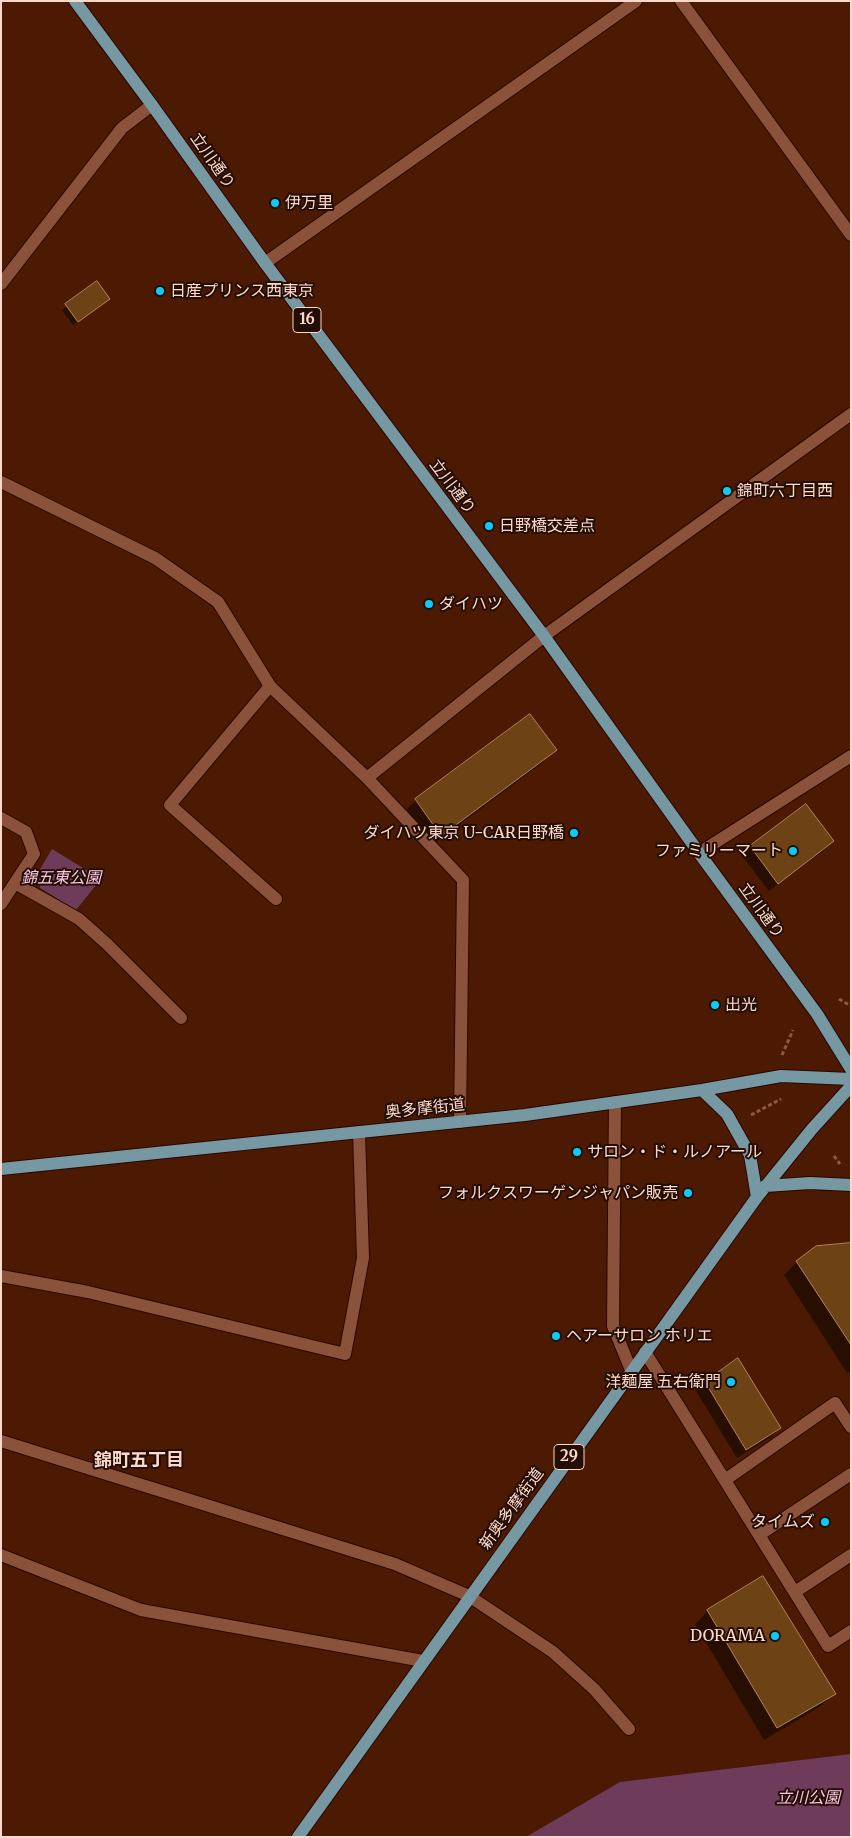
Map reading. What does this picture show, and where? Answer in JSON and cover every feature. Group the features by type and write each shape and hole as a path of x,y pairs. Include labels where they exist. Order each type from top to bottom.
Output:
{"main road":[{"name":"立川通り","path":"75,1 265,263 544,636 817,1014 851,1068"},
{"name":"奥多摩街道","path":"1,1169 525,1116 702,1090 782,1076 851,1078"},
{"name":"新奥多摩街道","path":"298,1837 469,1596 761,1192 812,1129 851,1086"},
{"path":"702,1090 727,1114 750,1154 761,1192 810,1183 851,1185"}],"street":[{"path":"265,263 636,1"},
{"path":"681,1 851,235"},
{"path":"1,284 122,128 152,105"},
{"path":"367,778 544,636 851,414"},
{"path":"1,482 156,558 218,602 270,686 367,778 463,880 460,1122"},
{"path":"270,686 170,805 276,899"},
{"path":"699,853 851,756"},
{"path":"1,818 26,832 34,854 1,904"},
{"path":"15,883 78,919 181,1018"},
{"path":"615,1102 613,1326 632,1370"},
{"path":"1,1276 88,1292 345,1354 363,1258 359,1132"},
{"path":"645,1352 828,1646 851,1631"},
{"path":"725,1480 835,1402 851,1427"},
{"path":"1,1441 395,1564 469,1596 553,1652 594,1689 629,1729"},
{"path":"759,1535 851,1474"},
{"path":"1,1555 141,1610 423,1661"},
{"path":"795,1592 851,1555"}],"path":[{"path":"839,1000 851,1006"},
{"path":"778,1062 793,1030"},
{"path":"748,1116 788,1095"}],"green space":[{"name":"錦五東公園","path":"52,849 101,879 76,910 40,888 37,874"},
{"name":"立川公園","path":"851,1754 851,1837 526,1837 620,1782"}],"building":[{"path":"97,281 110,299 78,322 65,304"},
{"path":"530,714 557,750 441,836 415,799"},
{"path":"806,804 834,841 778,884 750,846"},
{"path":"851,1243 851,1345 796,1261 816,1246"},
{"path":"738,1358 781,1428 746,1450 705,1382"},
{"path":"763,1576 836,1694 777,1728 707,1610"}],"place":[{"name":"伊万里","path":"275,203"},
{"name":"日産プリンス西東京","path":"160,291"},
{"name":"錦町六丁目西","path":"727,491"},
{"name":"日野橋交差点","path":"489,526"},
{"name":"ダイハツ","path":"429,604"},
{"name":"ダイハツ東京 U-CAR日野橋","path":"574,833"},
{"name":"ファミリーマート","path":"793,851"},
{"name":"出光","path":"715,1005"},
{"name":"サロン・ド・ルノアール","path":"577,1152"},
{"name":"フォルクスワーゲンジャパン販売","path":"688,1193"},
{"name":"ヘアーサロン ホリエ","path":"556,1336"},
{"name":"洋麺屋 五右衛門","path":"731,1382"},
{"name":"タイムズ","path":"825,1522"},
{"name":"DORAMA","path":"775,1636"}],"district":[{"name":"錦町五丁目","path":"139,1461"}]}
